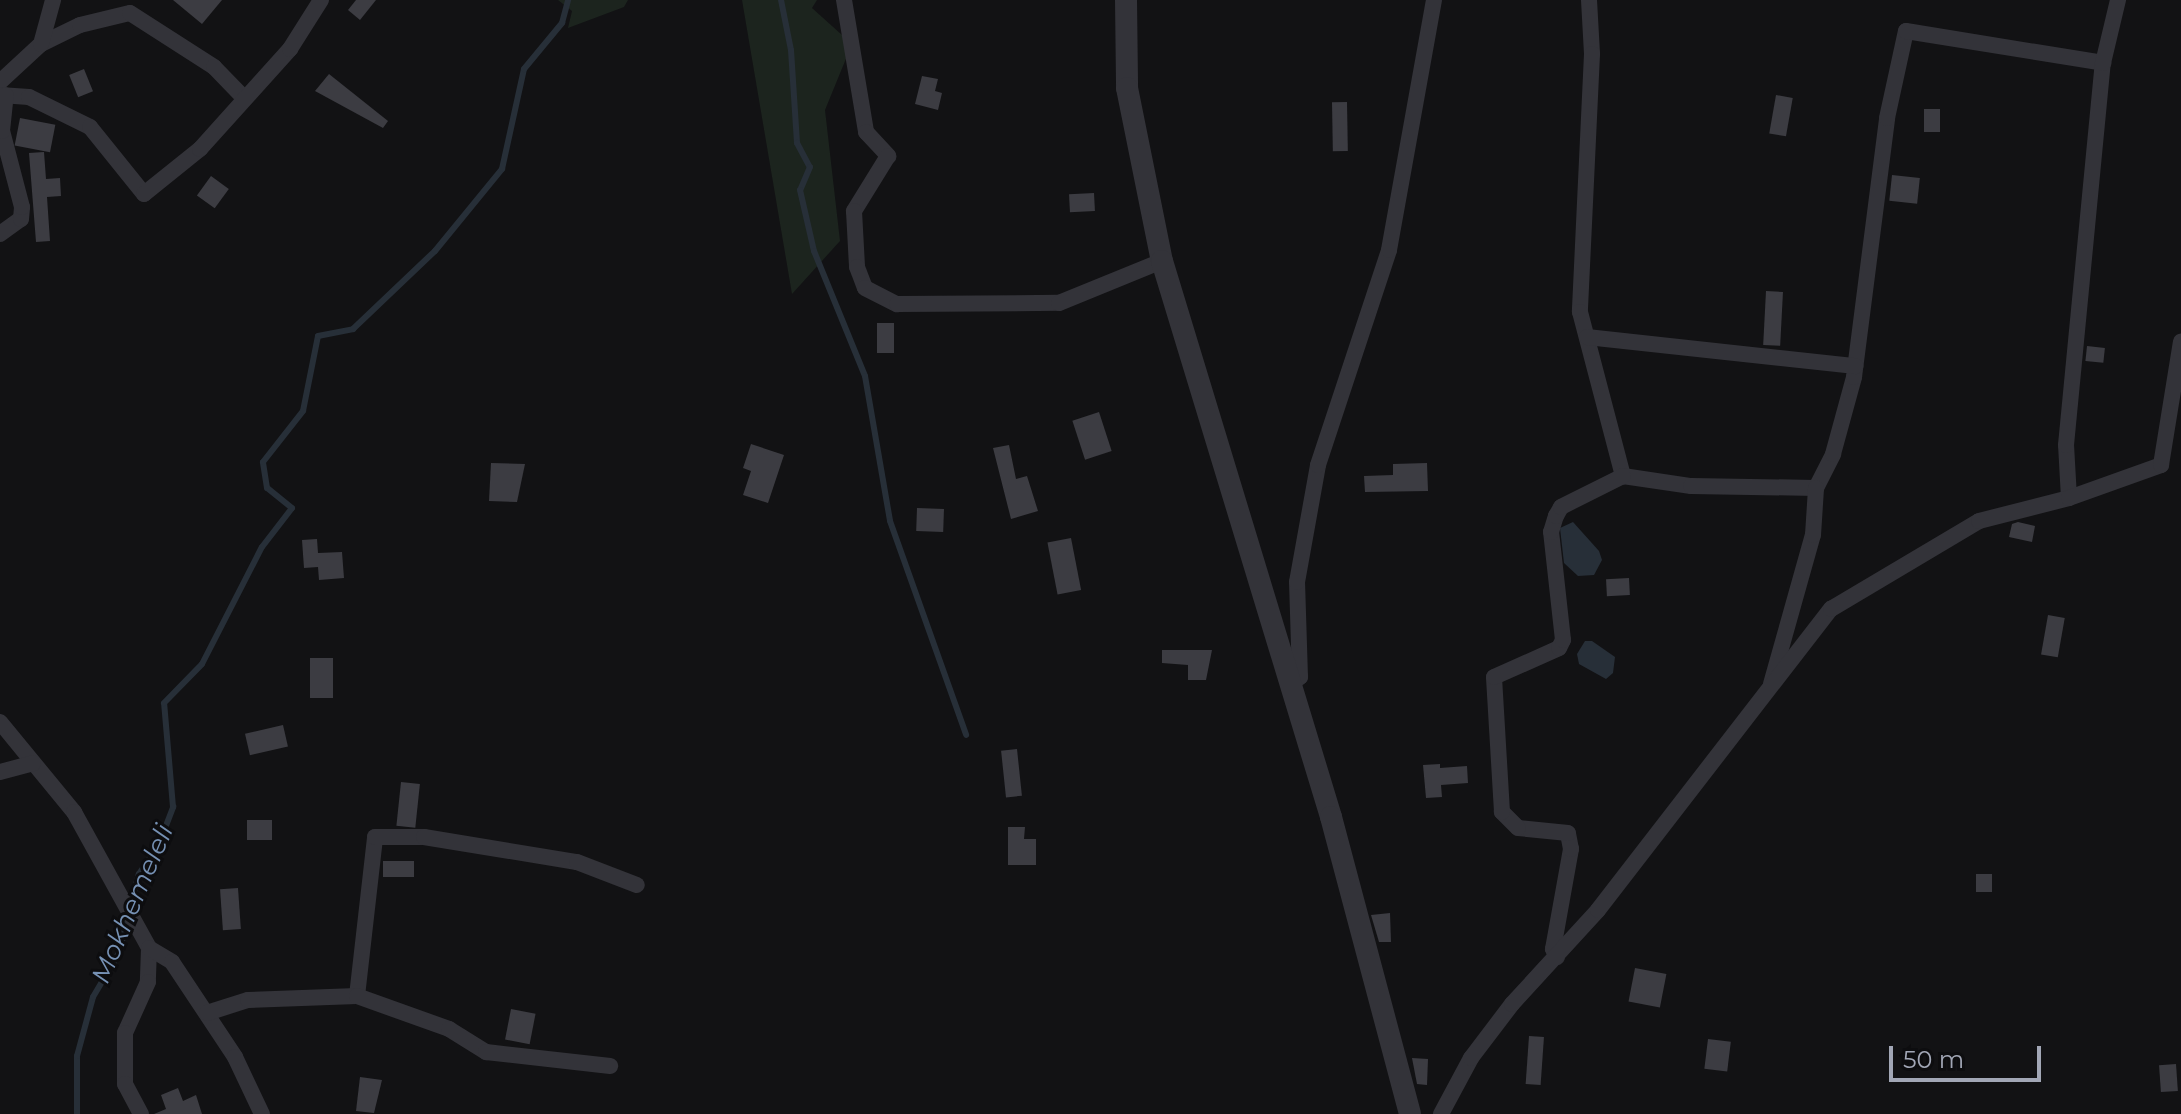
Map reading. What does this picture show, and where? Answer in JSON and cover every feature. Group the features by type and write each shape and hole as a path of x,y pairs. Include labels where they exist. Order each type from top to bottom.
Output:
{"street":[{"path":"41,44 53,0"},
{"path":"2,91 66,111 90,127 144,194 200,149 290,49 321,0"},
{"path":"844,0 866,132 888,156 854,211 857,267 865,288 897,304 1059,303 1162,261"},
{"path":"1126,0 1127,88 1162,261 1290,685 1410,1114"},
{"path":"1290,685 1300,677 1297,582 1318,465 1389,250 1434,0"},
{"path":"1589,0 1592,54 1580,312 1623,476"},
{"path":"2069,498 2066,445 2103,63 2118,0"},
{"path":"0,234 21,219 22,207 2,131 2,91 41,44 80,25 133,6 214,67 244,98"},
{"path":"1771,684 1813,535 1816,488 1833,454 1855,366 1887,118 1906,31 2103,63"},
{"path":"1587,337 1855,366"},
{"path":"1441,1114 1471,1058 1557,957 1831,609 1979,521 2069,498 2161,465 2181,342"},
{"path":"1557,957 1553,949 1565,892 1568,833 1518,828 1502,812 1494,677 1559,648 1563,640 1551,532 1556,516 1561,507 1623,476 1691,486 1816,488"},
{"path":"0,722 74,812 149,948 172,962 207,1013 262,1114"},
{"path":"0,772 33,763"},
{"path":"357,996 375,837 424,837 577,862 637,885"},
{"path":"141,1114 125,1084 125,1033 148,982 149,948"},
{"path":"207,1013 248,1000 357,996 449,1029 486,1052 610,1066"}],"shaded area":[{"path":"558,0 628,0 624,7 568,28 572,11"},
{"path":"742,0 817,0 812,8 852,44 825,110 840,241 792,294"},
{"path":"1573,522 1599,551 1602,560 1594,575 1578,576 1564,563 1560,528"},
{"path":"1585,641 1592,641 1615,657 1613,673 1606,679 1579,664 1577,654"}],"building":[{"path":"173,0 222,0 202,24"},
{"path":"356,0 376,0 360,20 348,10"},
{"path":"84,69 93,91 78,97 69,75"},
{"path":"329,74 388,121 383,128 315,91"},
{"path":"922,76 938,79 935,91 942,93 938,110 915,104"},
{"path":"1776,95 1793,98 1786,136 1769,133"},
{"path":"1332,102 1347,102 1348,151 1333,151"},
{"path":"1924,109 1940,109 1940,132 1924,132"},
{"path":"20,118 55,125 50,152 15,145"},
{"path":"44,152 46,179 60,178 61,196 47,197 50,241 36,242 29,153"},
{"path":"1892,175 1920,178 1917,204 1889,201"},
{"path":"211,176 229,189 215,208 197,195"},
{"path":"1094,193 1095,211 1070,212 1069,194"},
{"path":"1766,291 1783,292 1780,346 1763,345"},
{"path":"877,323 894,323 894,353 877,353"},
{"path":"2087,346 2105,348 2103,363 2085,361"},
{"path":"1099,412 1112,451 1085,460 1072,421"},
{"path":"751,444 784,455 768,503 743,495 751,471 743,468"},
{"path":"1009,445 1016,479 1027,476 1038,511 1011,519 993,448"},
{"path":"491,463 525,464 517,502 489,501"},
{"path":"1427,463 1428,491 1365,492 1364,476 1393,475 1393,464"},
{"path":"917,508 944,509 943,532 916,531"},
{"path":"2018,522 2035,526 2032,542 2009,537 2012,524"},
{"path":"1071,538 1081,590 1058,595 1047,543"},
{"path":"317,539 318,553 342,552 344,578 319,580 318,567 304,568 302,540"},
{"path":"1629,578 1630,595 1607,596 1606,579"},
{"path":"2048,615 2065,618 2058,657 2041,654"},
{"path":"1162,650 1212,650 1206,680 1188,680 1188,665 1162,663"},
{"path":"310,658 333,658 333,698 310,698"},
{"path":"283,725 288,746 250,755 245,734"},
{"path":"1017,749 1022,796 1006,797 1001,751"},
{"path":"1440,764 1440,768 1467,766 1468,783 1441,785 1442,797 1426,798 1423,765"},
{"path":"401,782 420,784 415,828 396,826"},
{"path":"247,820 272,820 272,840 247,840"},
{"path":"1008,827 1025,827 1024,839 1036,839 1036,865 1008,865"},
{"path":"383,861 414,861 414,877 383,877"},
{"path":"1976,874 1992,874 1992,892 1976,892"},
{"path":"238,888 241,929 223,930 220,889"},
{"path":"1390,913 1391,942 1379,942 1371,915"},
{"path":"1635,968 1666,974 1660,1007 1629,1001"},
{"path":"511,1009 536,1014 530,1044 505,1039"},
{"path":"1529,1036 1544,1037 1541,1085 1526,1084"},
{"path":"1708,1039 1731,1042 1727,1072 1704,1069"},
{"path":"1412,1058 1428,1059 1427,1085 1417,1084"},
{"path":"2176,1064 2178,1091 2161,1092 2159,1065"},
{"path":"360,1077 382,1080 374,1113 356,1111"},
{"path":"178,1088 183,1101 196,1095 202,1114 154,1114 166,1109 161,1095"}],"waterway":[{"name":"Mokhemeleli","path":"131,905 139,874 159,844 173,807 164,703 202,664 262,547 292,508 267,488 263,462 303,411 318,336 353,329 435,251 502,169 524,69 562,23 568,0"},
{"path":"781,0 791,50 797,143 810,167 800,190 814,251 865,376 890,521 966,735"},
{"name":"Mokhemeleli","path":"77,1114 77,1056 93,997 119,953 128,916"}]}
